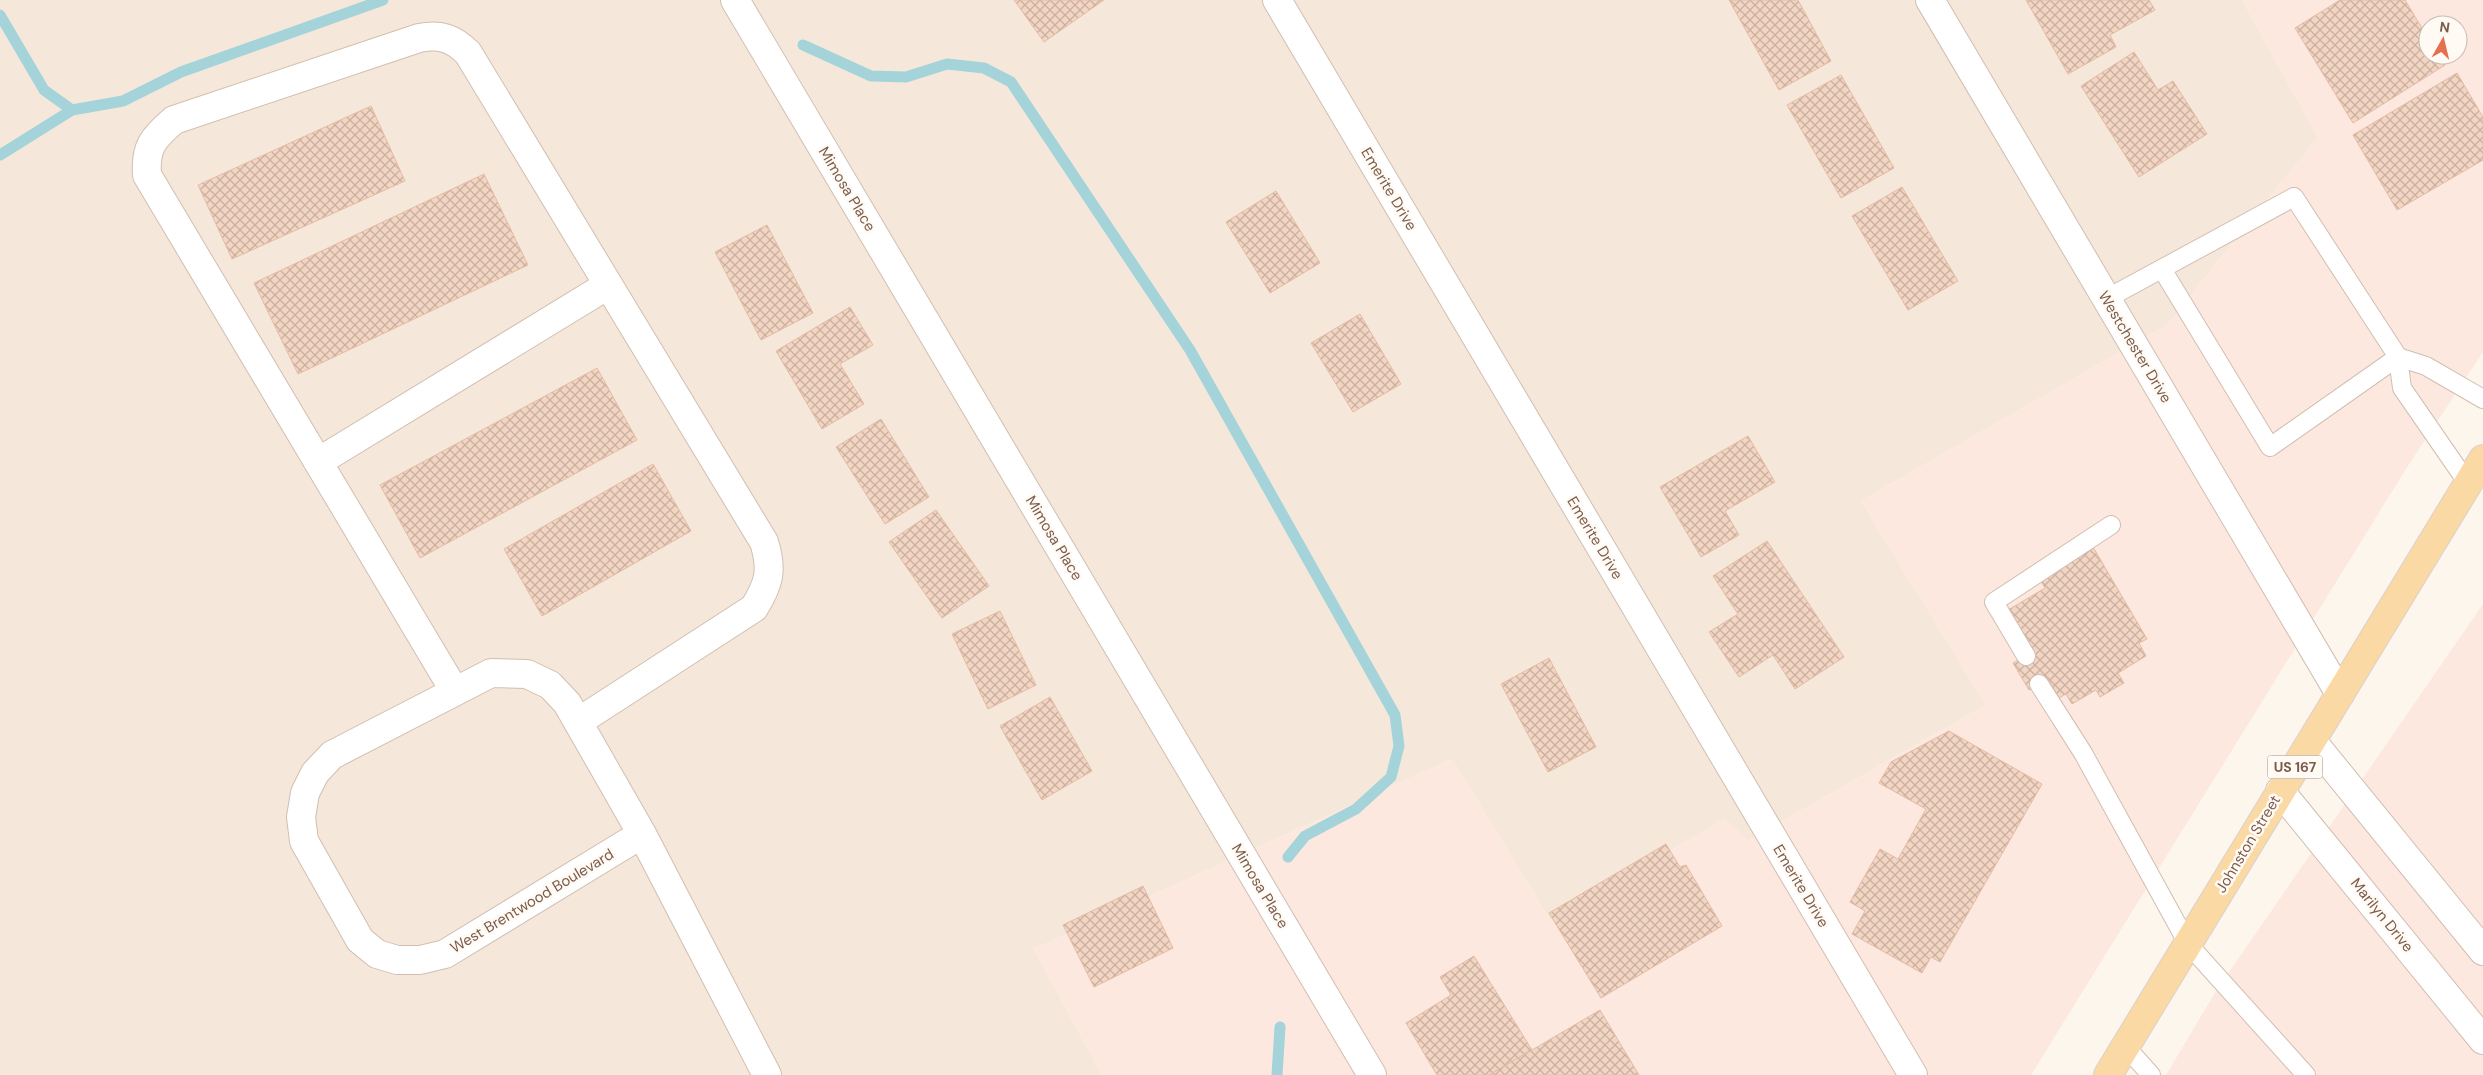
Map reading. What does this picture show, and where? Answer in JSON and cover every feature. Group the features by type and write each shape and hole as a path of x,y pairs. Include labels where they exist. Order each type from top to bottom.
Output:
{"main road":[{"name":"Johnston Street","path":"2108,1075 2483,459"}],"street":[{"name":"Mimosa Place","path":"735,0 1372,1075"},
{"name":"Emerite Drive","path":"1277,0 1913,1075"},
{"name":"Westchester Drive","path":"1930,0 2340,694"},
{"path":"454,690 147,175 148,151 156,136 174,120 419,38 434,35 457,42 468,53 764,542 769,557 769,579 766,590 754,608 578,722"},
{"path":"318,462 608,285"},
{"name":"West Brentwood Boulevard","path":"642,834 445,954 420,960 397,960 377,954 360,940 304,841 301,817 305,793 315,772 332,755 454,690 491,673 527,674 550,685 567,702 642,834 768,1075"},
{"path":"2312,741 2483,951"},
{"name":"Marilyn Drive","path":"2280,791 2483,1040"}],"lane":[{"path":"2106,299 2294,197 2398,357 2402,388 2468,484"},
{"path":"2162,268 2270,446 2398,357"},
{"path":"2398,357 2426,366 2483,399"},
{"path":"2026,656 1994,602 2111,524"},
{"path":"2039,684 2083,753 2188,944 2306,1075"},
{"path":"2126,1046 2150,1075"}],"shaded area":[{"path":"0,0 2242,0 2318,137 2167,325 1861,501 1986,705 1748,841 1725,819 1550,920 1452,759 1034,949 1102,1075 0,1075"},
{"path":"2242,0 2483,0 2483,352 2406,469 2031,1075 1102,1075 1034,949 1452,759 1550,920 1725,819 1748,841 1986,705 1861,501 2167,325 2318,137"},
{"path":"2483,604 2483,1075 2166,1075 2216,991"}],"building":[{"path":"1014,0 1104,0 1044,42"},
{"path":"1729,0 1798,0 1831,61 1779,90"},
{"path":"2026,0 2149,0 2155,10 2110,35 2116,47 2068,74"},
{"path":"2340,0 2405,0 2418,21 2418,65 2445,65 2353,123 2295,28"},
{"path":"2134,52 2158,90 2173,81 2207,134 2139,177 2081,86"},
{"path":"2457,73 2483,117 2483,160 2397,210 2353,135"},
{"path":"1841,75 1894,168 1841,198 1787,105"},
{"path":"371,106 405,181 232,259 198,185"},
{"path":"484,174 528,265 298,374 254,283"},
{"path":"1902,187 1958,281 1908,310 1852,216"},
{"path":"1276,191 1320,263 1270,293 1226,222"},
{"path":"767,225 813,313 761,340 715,252"},
{"path":"850,307 873,345 840,364 864,404 822,429 776,351"},
{"path":"1360,314 1401,384 1353,412 1311,343"},
{"path":"597,368 637,440 420,558 380,485"},
{"path":"881,419 929,497 885,524 836,447"},
{"path":"1748,436 1775,482 1725,511 1739,535 1701,557 1660,487"},
{"path":"653,464 691,531 542,616 504,549"},
{"path":"936,510 989,586 942,618 889,542"},
{"path":"1767,541 1844,657 1795,689 1773,655 1739,677 1709,632 1738,614 1713,576"},
{"path":"2093,547 2147,639 2139,643 2146,656 2118,673 2124,683 2100,697 2096,690 2072,704 2066,694 2059,698 2048,679 2029,690 2013,663 2026,656 2008,610 2045,588 2039,578"},
{"path":"1000,611 1036,685 988,709 952,634"},
{"path":"1549,658 1596,747 1548,772 1501,684"},
{"path":"1050,697 1092,771 1042,800 1000,726"},
{"path":"1949,731 2042,784 1940,962 1931,957 1922,973 1852,934 1865,911 1850,902 1880,849 1898,859 1926,809 1879,783 1891,762"},
{"path":"1666,844 1680,867 1686,865 1722,926 1601,998 1549,913"},
{"path":"1143,886 1173,948 1094,987 1063,925"},
{"path":"1474,956 1532,1050 1489,1075 1437,1075 1406,1023 1451,995 1440,977"},
{"path":"1600,1010 1639,1075 1489,1075 1532,1050"}],"waterway":[{"path":"0,155 72,110 123,101 181,72 383,0"},
{"path":"0,15 44,90 72,110"},
{"path":"803,45 871,76 906,77 947,64 984,68 1011,82 1190,350 1395,715 1399,746 1391,777 1356,809 1305,836 1288,857"},
{"path":"1277,1075 1280,1027"}]}
